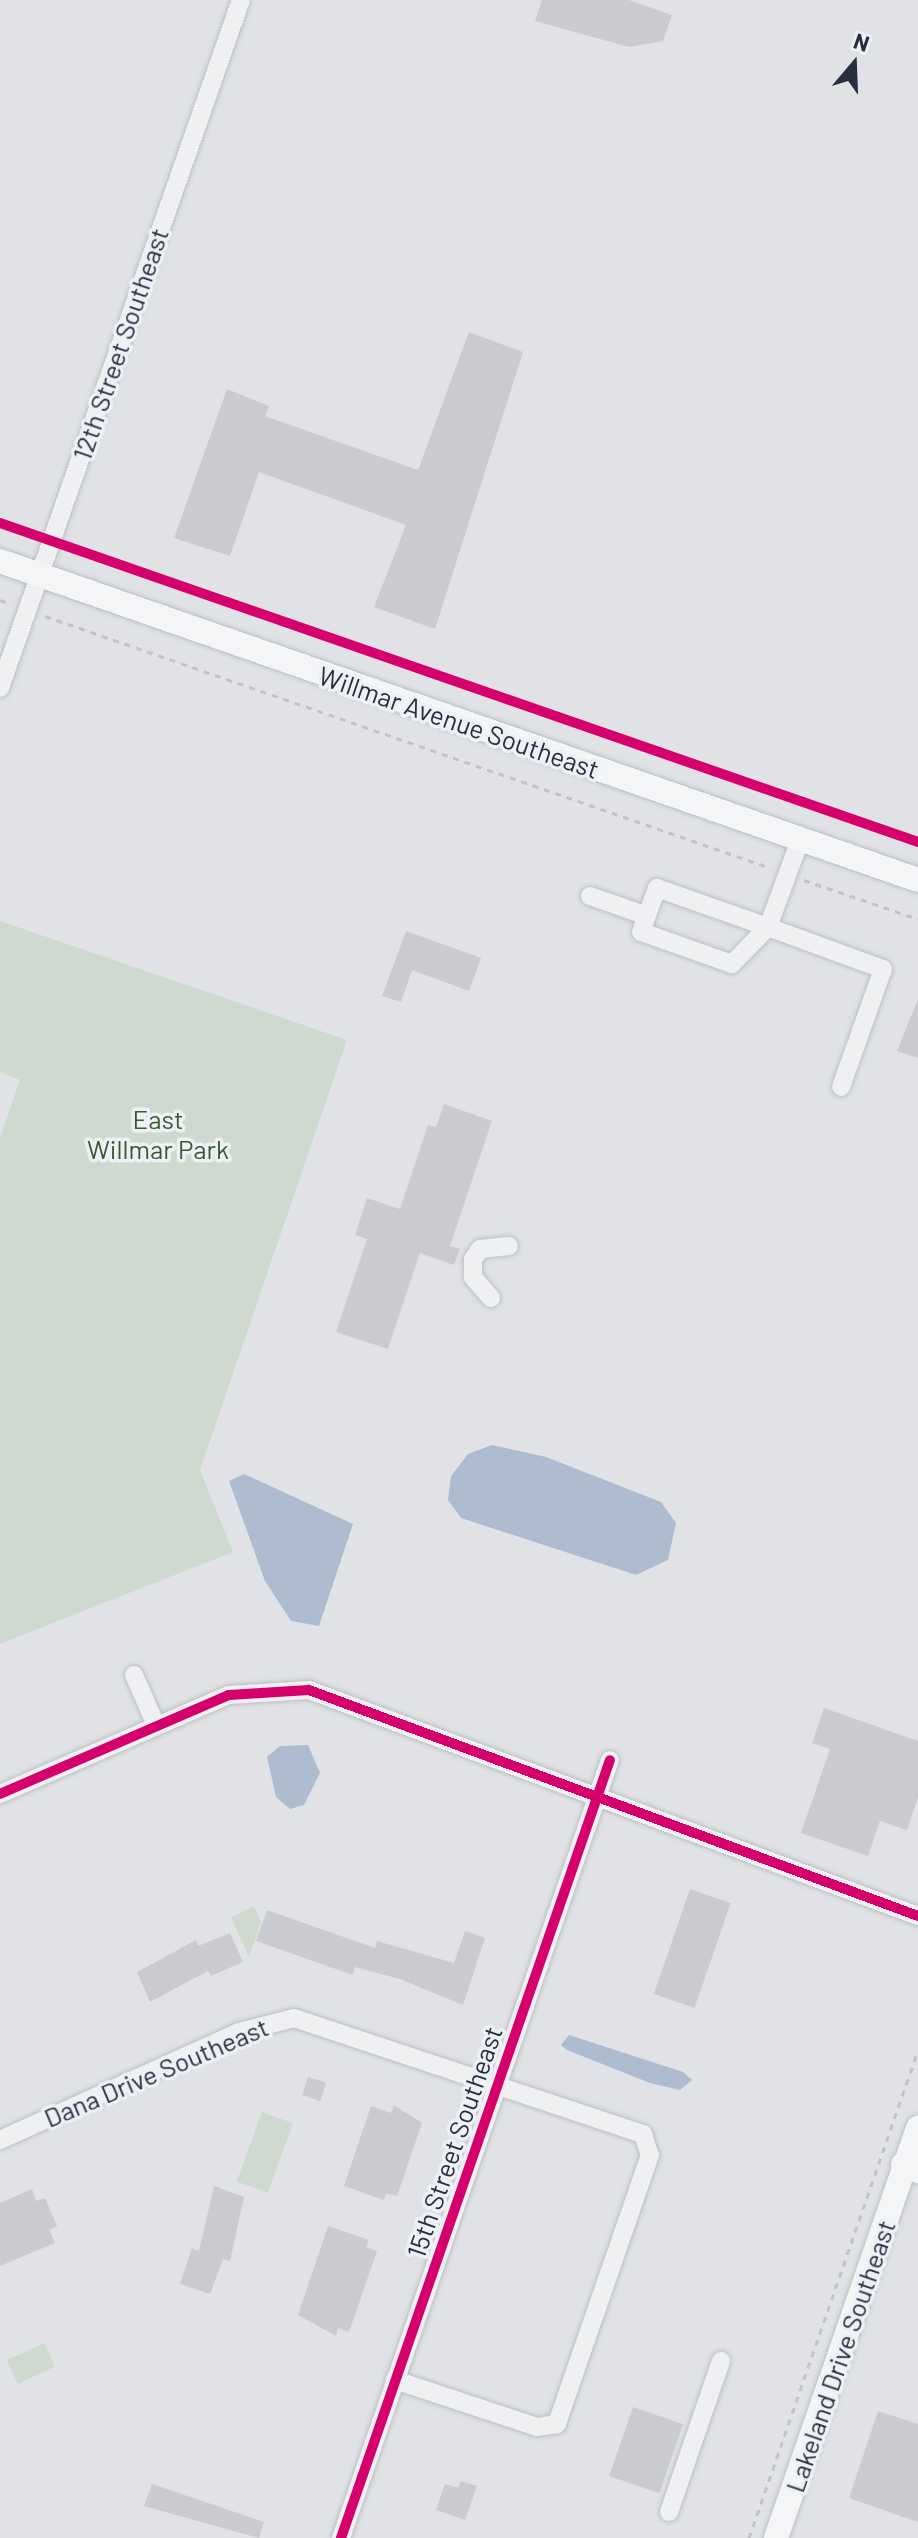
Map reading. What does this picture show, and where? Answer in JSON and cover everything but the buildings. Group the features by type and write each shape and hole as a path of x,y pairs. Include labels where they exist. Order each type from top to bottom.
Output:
{"main road":[{"name":"Willmar Avenue Southeast","path":"0,561 918,880"},
{"name":"Lakeland Drive Southeast","path":"776,2538 912,2167 918,2128"}],"street":[{"name":"12th Street Southeast","path":"0,688 241,0"},
{"path":"800,840 768,927 732,964 641,932 657,888 768,927 883,969 841,1087"},
{"path":"590,896 647,916"},
{"path":"491,1298 473,1277 473,1259 480,1249 509,1246"},
{"path":"134,1675 156,1725"},
{"path":"0,1794 229,1695 309,1690 595,1801 918,1916"},
{"name":"15th Street Southeast","path":"341,2538 610,1760"},
{"name":"Dana Drive Southeast","path":"0,2140 239,2032 288,2019 643,2134 650,2155 557,2424 537,2427 395,2380"},
{"path":"669,2512 721,2361"}],"path":[{"path":"0,600 918,919"},
{"path":"749,2538 918,2050"}],"green space":[{"name":"East Willmar Park","path":"0,921 347,1040 200,1470 233,1552 0,1644 0,1138 20,1080 0,1072"},
{"path":"254,1906 261,1922 249,1957 231,1917"},
{"path":"262,2112 293,2123 268,2193 237,2182"},
{"path":"44,2343 55,2367 18,2384 7,2360"}],"water":[{"path":"492,1445 546,1457 661,1502 676,1523 668,1560 636,1575 461,1518 448,1500 451,1476 468,1454"},
{"path":"244,1474 353,1524 319,1626 291,1621 265,1581 229,1481"},
{"path":"308,1745 320,1773 304,1805 290,1809 276,1797 267,1757 280,1746"},
{"path":"569,2035 683,2072 692,2080 680,2090 650,2083 567,2050 561,2045"}],"cycle path":[{"path":"0,523 918,842"},
{"path":"0,1794 229,1695 309,1690 918,1916"},
{"path":"341,2538 610,1760"}]}
